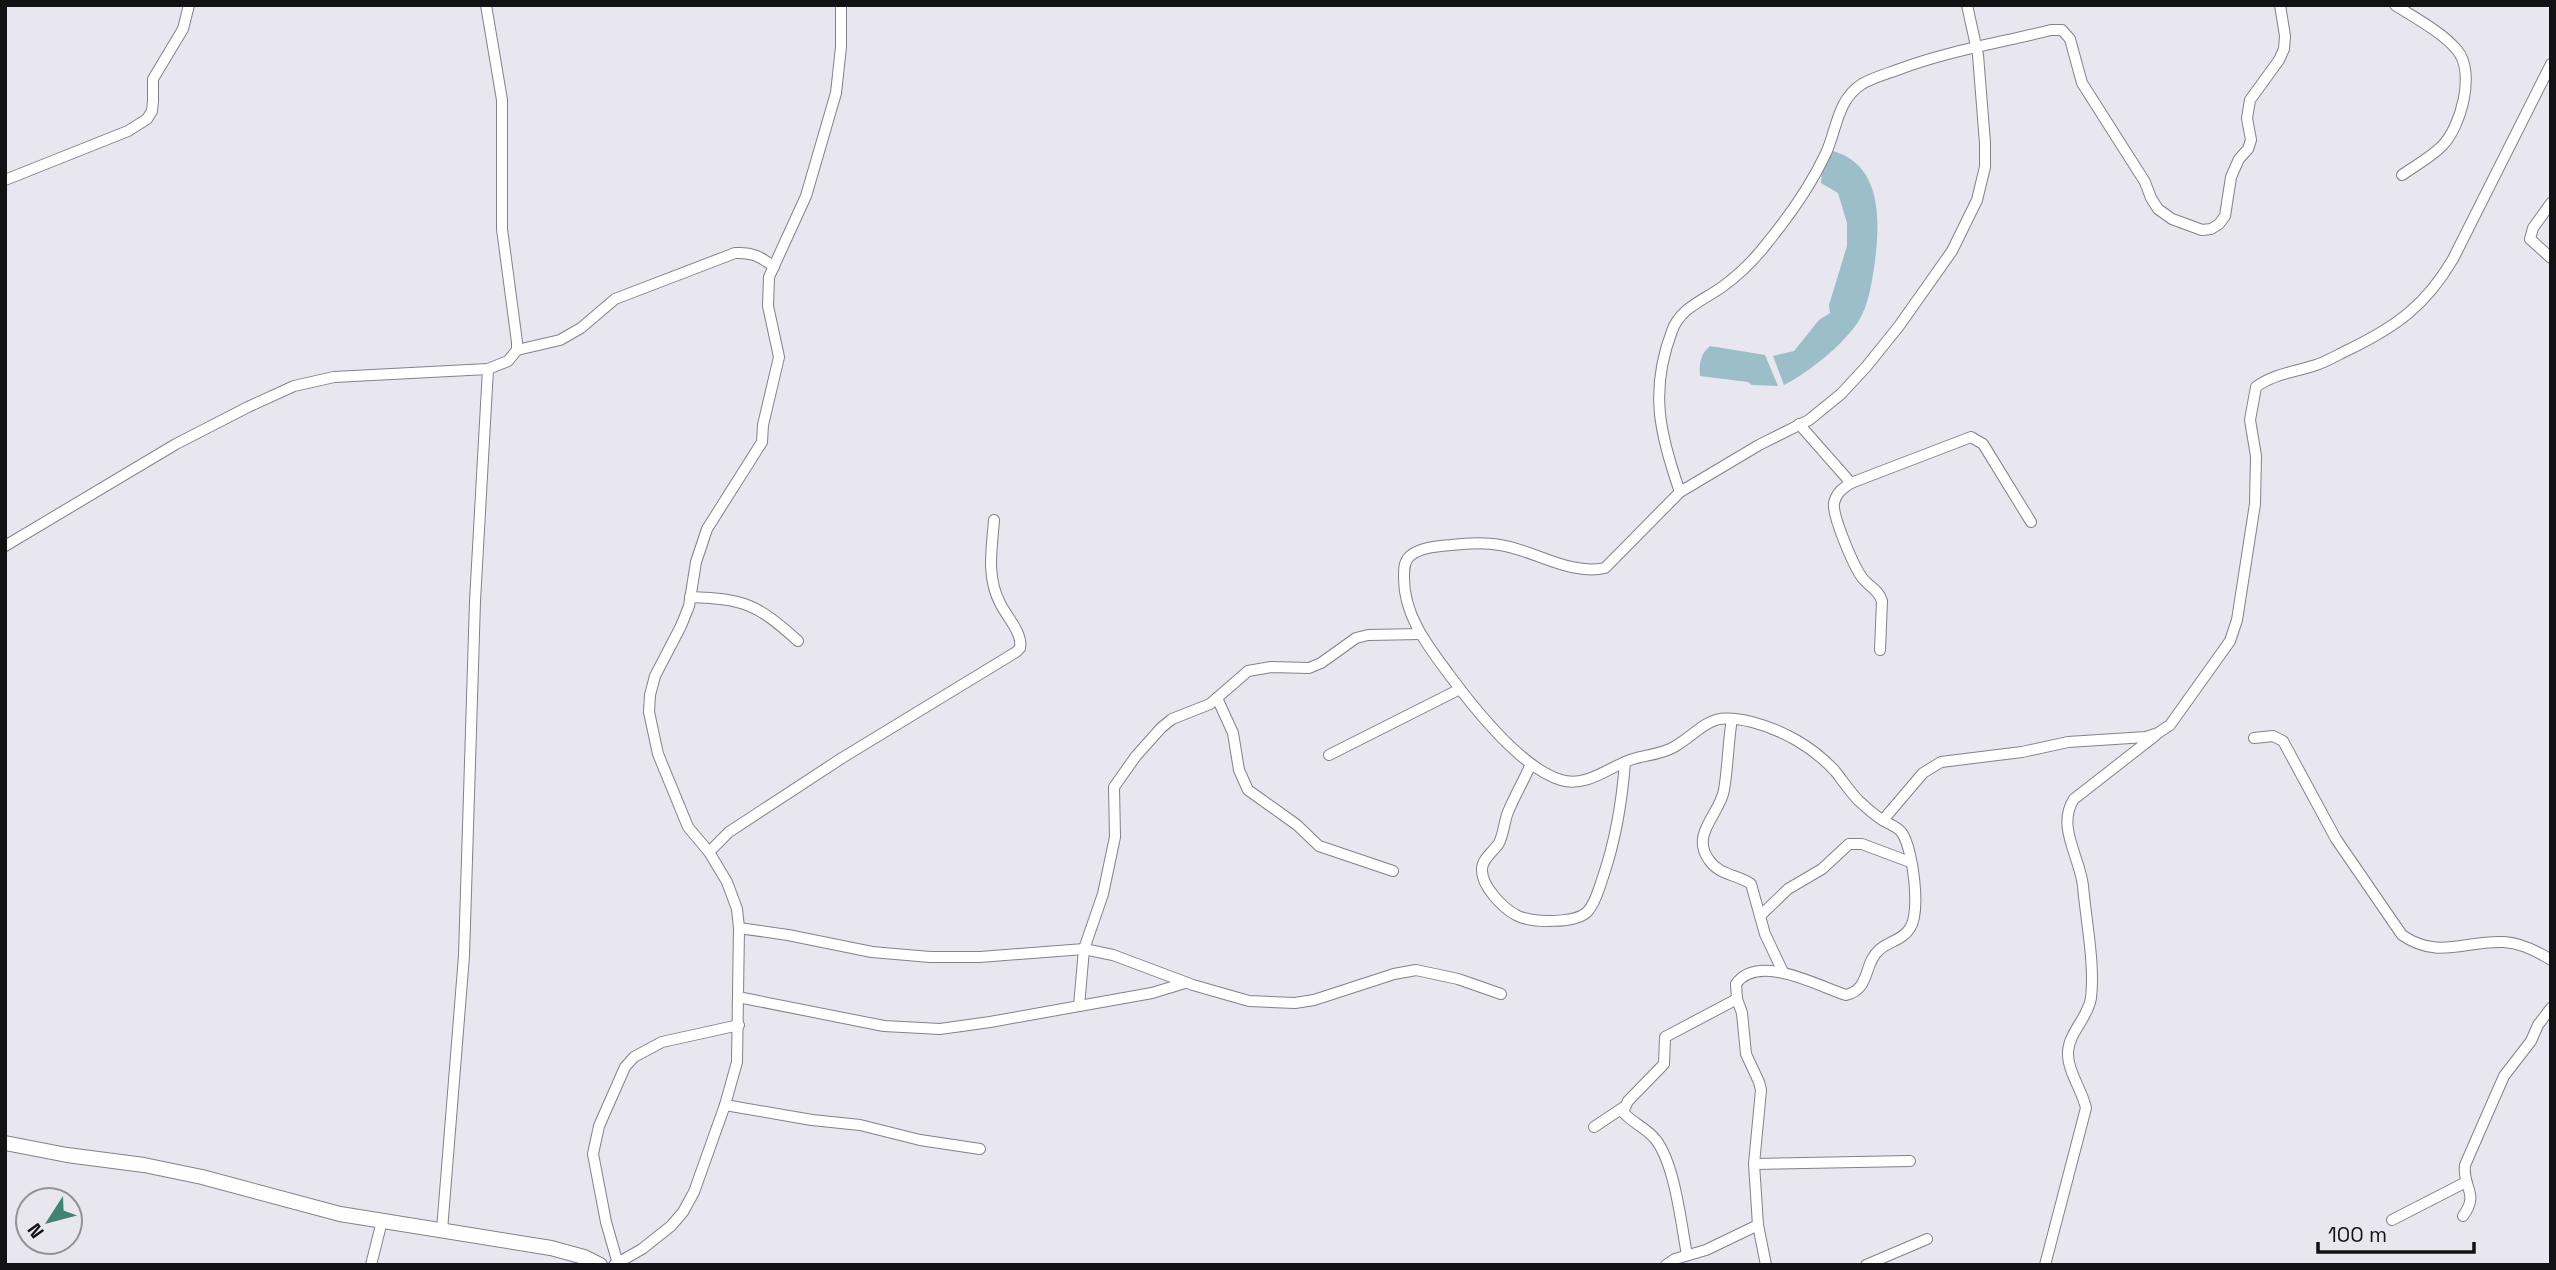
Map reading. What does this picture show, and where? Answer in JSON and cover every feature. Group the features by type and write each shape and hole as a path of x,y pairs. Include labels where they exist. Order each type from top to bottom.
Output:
{"street":[{"path":"5,180 128,131 147,119 152,111 153,79 183,29 188,5"},
{"path":"485,5 502,100 502,229 516,350"},
{"path":"739,1025 662,1042 648,1048 625,1067 599,1126 593,1154 616,1264 658,1237 683,1212 694,1192 725,1105 737,1062 739,1025 739,928 733,895 709,852 681,814 658,754 649,712 655,676 681,626 690,597 696,562 707,530 762,443 763,425 779,357 768,306 767,287 806,196 836,93 841,47 841,5"},
{"path":"1766,1265 1758,1225 1754,1164 1761,1090 1746,1054 1742,1013 1735,990 1739,979 1757,973 1783,972 1846,995 1858,991 1868,975 1877,951 1904,935 1914,920 1916,906 1910,862 1901,831 1882,820 1857,799 1833,769 1803,744 1757,723 1732,719 1709,721 1674,747 1625,762 1579,781 1561,780 1531,764 1506,741 1460,690 1420,634 1411,615 1404,580 1407,559 1413,554 1443,545 1477,542 1502,545 1559,563 1598,569 1611,564 1680,492 1826,407 1866,368 1952,251 1976,200 1985,167 1986,142 1975,47 1967,5"},
{"path":"1680,492 1665,451 1658,404 1672,329 1681,316 1750,264 1783,222 1826,152 1844,104 1862,84 1905,67 1975,47 2062,30 2070,39 2082,83 2145,182 2158,209 2185,226 2211,229 2220,224 2225,216 2234,169 2251,140 2247,118 2250,100 2284,49 2280,5"},
{"path":"2395,5 2459,51 2466,66 2467,82 2456,124 2443,145 2402,175"},
{"path":"2045,1265 2086,1108 2069,1064 2068,1052 2091,1000 2091,969 2083,886 2069,838 2067,809 2074,799 2170,725 2230,641 2237,620 2255,504 2256,456 2250,420 2256,387 2266,380 2319,364 2391,328 2419,306 2440,281 2453,259 2551,64"},
{"path":"2551,203 2533,228 2530,239 2551,258"},
{"path":"5,546 176,444 295,386 334,377 488,369 508,361 516,350 560,340 581,328 615,299 735,253 749,252 758,255 774,267"},
{"path":"442,1230 464,956 475,601 488,369"},
{"path":"1799,424 1852,483"},
{"path":"1880,649 1880,594 1860,574 1834,511 1836,497 1842,489 1971,437 1983,444 2031,522"},
{"path":"709,852 729,832 842,758 1020,648 1019,636 999,602 992,581 994,520"},
{"path":"690,597 719,598 752,605 776,620 798,640"},
{"path":"1079,1006 1084,949 1103,894 1113,847 1116,821 1114,787 1153,738 1172,719 1199,710 1248,671 1258,668 1309,668 1321,663 1356,638 1368,635 1420,634"},
{"path":"1329,755 1460,690"},
{"path":"1217,698 1233,733 1239,770 1248,790 1297,825 1319,846 1393,871"},
{"path":"1732,719 1724,791 1704,828 1703,840 1709,860 1721,872 1751,884 1760,916 1783,972"},
{"path":"1882,820 1923,773 1941,762 2022,752 2067,742 2146,737 2158,733"},
{"path":"2254,738 2273,736 2283,741 2336,839 2402,934 2415,944 2447,948 2503,942 2518,944 2551,960"},
{"path":"1531,764 1507,814 1499,843 1483,863 1482,870 1486,884 1506,908 1531,920 1551,920 1582,916 1597,895 1614,845 1625,762"},
{"path":"1760,916 1787,889 1822,869 1849,844 1862,844 1910,862"},
{"path":"739,928 788,934 872,952 930,957 980,957 1084,949 1113,955 1185,982 1249,1000 1295,1003 1314,1000 1394,974 1416,970 1458,979 1501,994"},
{"path":"738,997 884,1026 940,1029 1152,993 1185,982"},
{"path":"1594,1127 1624,1107 1664,1064 1665,1037 1737,999"},
{"path":"2463,1216 2472,1197 2466,1182 2465,1165 2504,1076 2531,1041 2538,1025 2551,1008"},
{"path":"725,1105 860,1125 920,1140 980,1149"},
{"path":"1624,1107 1626,1116 1651,1134 1663,1152 1672,1181 1687,1255"},
{"path":"5,1143 167,1170 328,1211 551,1248 584,1257 600,1265"},
{"path":"1754,1164 1910,1161"},
{"path":"2392,1220 2466,1182"},
{"path":"371,1265 382,1221"},
{"path":"1666,1265 1706,1250 1758,1225"},
{"path":"1866,1265 1927,1239"}],"water":[{"path":"1833,151 1849,158 1861,168 1874,196 1877,228 1871,285 1865,308 1851,331 1824,358 1784,385 1773,356 1794,351 1819,320 1830,313 1829,305 1847,246 1847,223 1838,193 1821,183 1822,171"},
{"path":"1710,346 1765,355 1778,386 1752,385 1748,382 1700,376 1701,360"}]}
